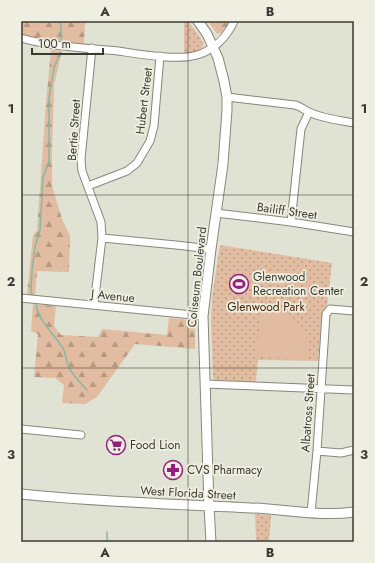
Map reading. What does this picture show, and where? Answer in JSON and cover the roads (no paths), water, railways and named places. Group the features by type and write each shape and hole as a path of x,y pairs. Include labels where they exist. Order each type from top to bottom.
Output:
{"main road":[{"name":"Coliseum Boulevard","path":"198,21 207,34 213,47 221,69 227,97 223,164 203,316 211,542"},
{"name":"West Florida Street","path":"21,494 75,499 270,509 331,514 354,512"}],"street":[{"path":"21,38 47,44 160,56 189,57 204,53 222,40 228,33 234,21"},
{"name":"Bertie Street","path":"92,48 81,159 82,171 101,222 102,238 94,305"},
{"name":"Hubert Street","path":"88,186 127,170 136,163 150,141 154,126 160,56"},
{"path":"227,97 295,105 323,117 354,123"},
{"path":"291,222 301,129 309,112"},
{"name":"Bailiff Street","path":"216,214 291,222 354,232"},
{"path":"102,238 211,249"},
{"name":"J Avenue","path":"21,298 203,316"},
{"name":"Albatross Street","path":"311,512 317,450 326,314 330,309 354,311"},
{"path":"205,384 354,390"},
{"path":"21,429 81,435"},
{"path":"317,450 341,453 354,450"}],"waterway":[{"path":"59,21 61,26 61,41"},
{"path":"32,295 32,270 35,247 40,230 43,178 49,161 49,98 54,68 60,53"},
{"path":"36,305 44,323 64,350 67,363 72,372 87,390"},
{"path":"107,532 107,542"}],"place":[{"name":"Glenwood Recreation Center","path":"239,284"},
{"name":"Food Lion","path":"116,445"},
{"name":"CVS Pharmacy","path":"173,470"}],"park label":[{"name":"Glenwood Park","path":"266,307"}]}
